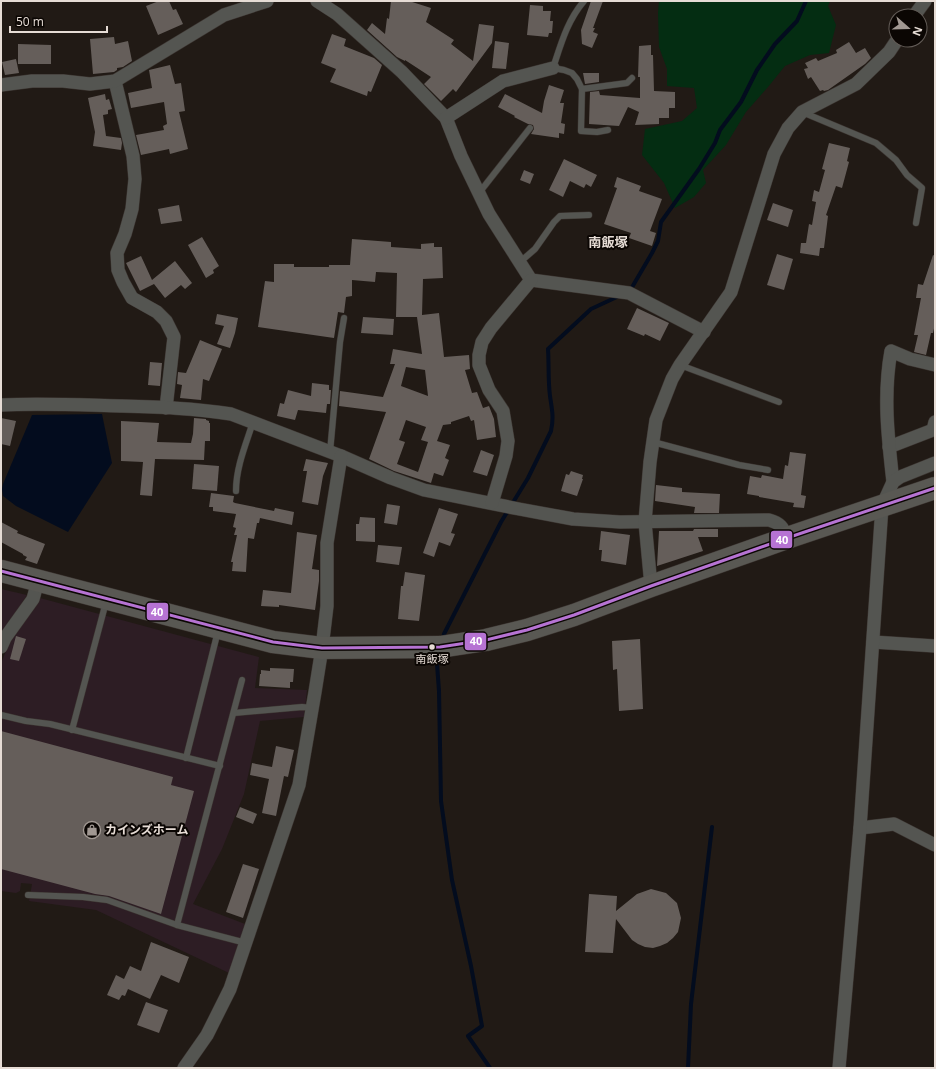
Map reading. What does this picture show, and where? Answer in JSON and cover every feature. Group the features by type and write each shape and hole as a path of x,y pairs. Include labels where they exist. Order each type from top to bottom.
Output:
{"highway":[{"path":"1,571 273,642 322,648 440,647 486,640 527,630 574,615 787,538 934,490"}],"street":[{"path":"1,85 32,81 63,81 90,84 115,81 224,15 266,1"},
{"path":"317,1 337,14 402,72 446,118 461,156 489,214 531,280"},
{"path":"651,586 645,522 652,442 656,420 672,379 680,365 731,292 774,154 788,128 802,112 856,84 892,48"},
{"path":"446,118 503,81 553,68"},
{"path":"115,81 133,156 135,179 132,209 125,234 117,253 118,270 132,298 157,312 166,322 174,337 166,408"},
{"path":"531,280 629,293 704,332"},
{"path":"492,503 506,456 508,440 503,411 489,390 479,365 479,355 482,342 491,328 531,280"},
{"path":"893,482 886,414 888,367 891,351 910,359 935,365"},
{"path":"1,405 38,404 211,410 231,414 253,422 424,490 573,519 645,522 769,520 775,521 783,526 787,538"},
{"path":"889,446 933,430 935,422"},
{"path":"184,1068 207,1035 230,989 299,785 322,648 327,606 327,543 336,454"},
{"path":"839,1068 860,828 882,506 893,482 900,477 935,463"},
{"path":"1,647 5,638 33,599 38,581"},
{"path":"873,642 935,646"},
{"path":"860,828 894,824 935,845"}],"lane":[{"path":"584,1 574,12 563,37 553,68 572,73 582,89 581,131 597,132 608,130"},
{"path":"582,89 627,83 632,78"},
{"path":"802,112 876,143 896,160 907,175 922,188 916,223"},
{"path":"479,193 530,128"},
{"path":"520,262 535,249 560,216 588,215"},
{"path":"336,454 340,342 344,318"},
{"path":"680,365 779,402"},
{"path":"236,491 236,480 253,422"},
{"path":"652,442 739,465 768,470"},
{"path":"72,730 107,599"},
{"path":"186,758 219,628"},
{"path":"177,925 242,680"},
{"path":"234,713 302,707 312,708"},
{"path":"1,715 26,721 50,724 220,766"},
{"path":"28,895 83,897 107,900 177,925 246,943"}],"shaded area":[{"path":"1,589 27,595 1,635"},
{"path":"40,598 259,657 255,688 307,690 304,717 260,721 244,794 222,849 193,904 245,924 229,973 96,910 29,901 32,884 21,883 20,891 16,893 1,891 1,663 9,644"}],"green space":[{"path":"659,1 830,1 828,6 836,25 829,53 810,55 785,66 746,112 726,145 703,170 706,183 694,197 675,208 664,183 642,155 645,129 682,121 697,108 694,88 667,86 667,69 659,47"}],"water":[{"path":"102,414 112,463 68,532 16,506 3,496 3,484 32,415"}],"building":[{"path":"159,1 169,1 173,10 176,9 183,24 158,35 146,6"},
{"path":"391,1 409,1 431,8 426,22 454,40 451,44 473,61 479,24 494,26 492,43 456,92 453,89 441,101 424,84 431,77 405,60 397,57 367,30 372,23 385,34 387,18 389,19"},
{"path":"591,1 603,1 593,28 595,28 593,32 598,34 592,48 582,44 581,30"},
{"path":"530,5 543,6 543,11 551,11 550,21 553,21 552,33 549,33 548,37 527,35"},
{"path":"332,34 346,39 344,46 374,58 382,65 371,92 368,91 367,96 330,82 336,69 321,63"},
{"path":"114,37 115,44 128,41 132,61 123,67 117,68 114,72 93,74 90,39"},
{"path":"495,41 509,43 506,69 492,68"},
{"path":"849,42 856,53 865,48 871,58 865,64 828,90 820,91 811,77 808,79 804,69 808,68 805,63 816,58 818,61 837,53 836,50"},
{"path":"18,44 51,45 51,64 18,64"},
{"path":"651,45 651,55 653,55 654,91 675,92 675,108 669,108 669,118 659,118 659,124 635,125 639,112 628,107 619,126 589,124 590,92 599,91 600,95 640,98 640,77 638,77 639,46"},
{"path":"16,59 19,73 5,75 2,62"},
{"path":"170,65 175,84 181,83 185,111 179,112 188,149 170,154 169,149 141,155 136,135 164,130 163,126 167,124 164,102 131,108 128,93 152,88 149,70"},
{"path":"583,73 599,73 599,82 585,84"},
{"path":"549,85 564,90 560,103 564,103 561,123 565,124 564,134 559,133 559,138 531,134 534,129 533,125 514,117 515,116 498,107 505,94 542,113"},
{"path":"105,94 106,100 109,99 112,109 108,110 108,114 103,115 106,136 121,138 121,150 93,146 95,132 88,98"},
{"path":"829,143 850,148 847,161 849,162 842,188 836,186 826,215 828,216 824,248 820,248 819,256 800,253 801,243 806,243 809,224 812,225 816,202 812,201 814,190 819,192 825,170 822,169"},
{"path":"564,159 597,175 591,187 586,184 584,188 570,181 563,197 549,190"},
{"path":"524,170 534,174 530,184 520,180"},
{"path":"617,177 641,186 639,191 662,199 650,231 656,233 652,246 629,238 631,233 604,224 617,188 614,187"},
{"path":"773,203 793,210 788,227 767,220"},
{"path":"179,205 182,221 161,224 158,209"},
{"path":"202,237 219,266 213,270 214,273 206,278 188,245"},
{"path":"352,239 391,242 391,247 421,249 421,244 434,243 434,247 442,247 443,278 423,279 422,315 439,313 444,357 469,355 470,369 465,370 472,393 477,392 483,408 489,406 494,419 496,437 477,440 474,420 471,421 469,416 451,422 451,424 443,425 437,441 450,445 445,458 449,460 443,476 434,473 431,483 394,471 369,459 386,412 339,406 340,391 383,397 395,364 390,364 393,349 422,354 417,317 396,317 397,273 376,272 375,282 352,280 352,296 346,297 344,313 338,312 334,338 258,327 265,281 274,282 274,264 294,264 294,267 329,267 329,265 350,265","holes":["406,367 425,370 428,396 401,386","406,420 426,427 421,440 428,442 418,472 397,464 405,442 399,440"]},
{"path":"777,254 793,259 784,290 767,285"},
{"path":"933,255 935,256 935,324 933,333 931,333 926,355 914,352 918,335 914,335 921,298 916,298 918,284 923,285"},
{"path":"141,256 152,280 175,261 192,283 185,289 181,285 165,298 154,284 140,291 126,263"},
{"path":"637,308 669,323 660,341 645,334 644,336 627,329"},
{"path":"217,314 238,318 230,348 217,344 224,326 215,324"},
{"path":"363,317 394,319 393,335 361,333"},
{"path":"200,340 222,349 209,381 203,379 201,400 180,398 182,385 177,384 178,372 186,373"},
{"path":"150,362 162,363 160,386 148,385"},
{"path":"312,383 329,385 329,390 331,390 330,404 327,404 326,413 298,410 295,420 277,416 280,403 284,404 288,390 311,396"},
{"path":"1,418 16,421 10,446 1,444"},
{"path":"194,418 206,419 210,423 210,441 205,441 204,460 155,459 152,496 140,495 143,462 121,461 121,421 159,423 157,442 191,443"},
{"path":"481,450 494,455 487,476 473,472"},
{"path":"790,452 806,454 801,495 806,496 804,508 793,507 794,503 747,494 750,476 761,478 762,475 783,479 785,465 788,466"},
{"path":"306,459 328,463 323,476 318,505 302,502 307,471 303,471"},
{"path":"194,464 219,466 217,491 192,489"},
{"path":"571,471 583,475 577,496 561,491 566,474 569,475"},
{"path":"656,485 682,488 682,492 720,494 719,513 694,513 695,507 655,501"},
{"path":"211,493 234,496 233,502 235,503 274,511 275,508 294,512 292,525 260,518 259,523 257,523 254,539 248,538 246,572 232,571 233,562 231,562 237,535 234,535 236,528 233,527 236,514 213,511 213,507 209,507"},
{"path":"387,504 400,506 397,525 384,523"},
{"path":"439,508 458,514 451,533 455,534 450,546 439,542 434,557 423,553"},
{"path":"360,517 375,518 375,542 356,541 356,524 359,524"},
{"path":"1,522 18,531 17,533 45,544 37,564 25,560 27,557 23,554 1,542"},
{"path":"694,529 718,529 718,537 698,537 703,551 657,566 659,531 693,531"},
{"path":"601,531 630,535 626,565 601,561 602,550 599,550"},
{"path":"297,532 317,535 312,569 319,570 315,610 279,605 279,607 261,606 263,590 291,593"},
{"path":"378,545 402,547 399,565 376,562"},
{"path":"405,572 425,575 419,621 398,619 401,586 403,586"},
{"path":"16,636 26,639 19,661 10,659"},
{"path":"640,639 643,709 619,711 617,669 613,670 612,641"},
{"path":"270,668 294,669 293,682 290,682 290,688 259,686 261,670 270,671"},
{"name":"カインズホーム","path":"1,731 173,777 171,785 194,791 161,914 109,896 95,894 1,869"},
{"path":"276,746 294,750 288,777 284,776 276,816 262,813 269,779 250,775 252,763 272,767"},
{"path":"240,807 257,814 253,824 236,817"},
{"path":"243,864 259,869 243,918 226,912"},
{"path":"651,889 666,893 677,903 681,918 678,932 673,938 660,946 653,948 645,947 632,940 616,919 613,953 585,952 589,894 617,896 616,911 637,894"},
{"path":"151,942 189,957 179,983 161,975 150,999 128,989 125,996 122,995 119,1000 107,995 116,975 124,979 130,966 141,971"},
{"path":"146,1002 168,1010 159,1033 137,1025"}],"waterway":[{"path":"629,291 658,241 661,222 699,169 715,143 720,130 741,102 757,70 775,44 797,21 806,1"},
{"path":"443,639 444,634 501,522 528,478 551,431 553,417 549,384 548,349 591,309 619,296"},
{"path":"439,654 437,664 439,691 441,801 452,880 471,966 482,1026 468,1036 490,1068"},
{"path":"688,1068 691,1004 712,827"}],"transit line":[{"name":"40","path":"1,571 273,642 322,648 440,647 486,640 527,630 574,615 787,538 935,488"}],"place":[{"name":"南飯塚","path":"432,647"},
{"name":"カインズホーム","path":"92,830"}],"district":[{"name":"南飯塚","path":"608,242"}]}
